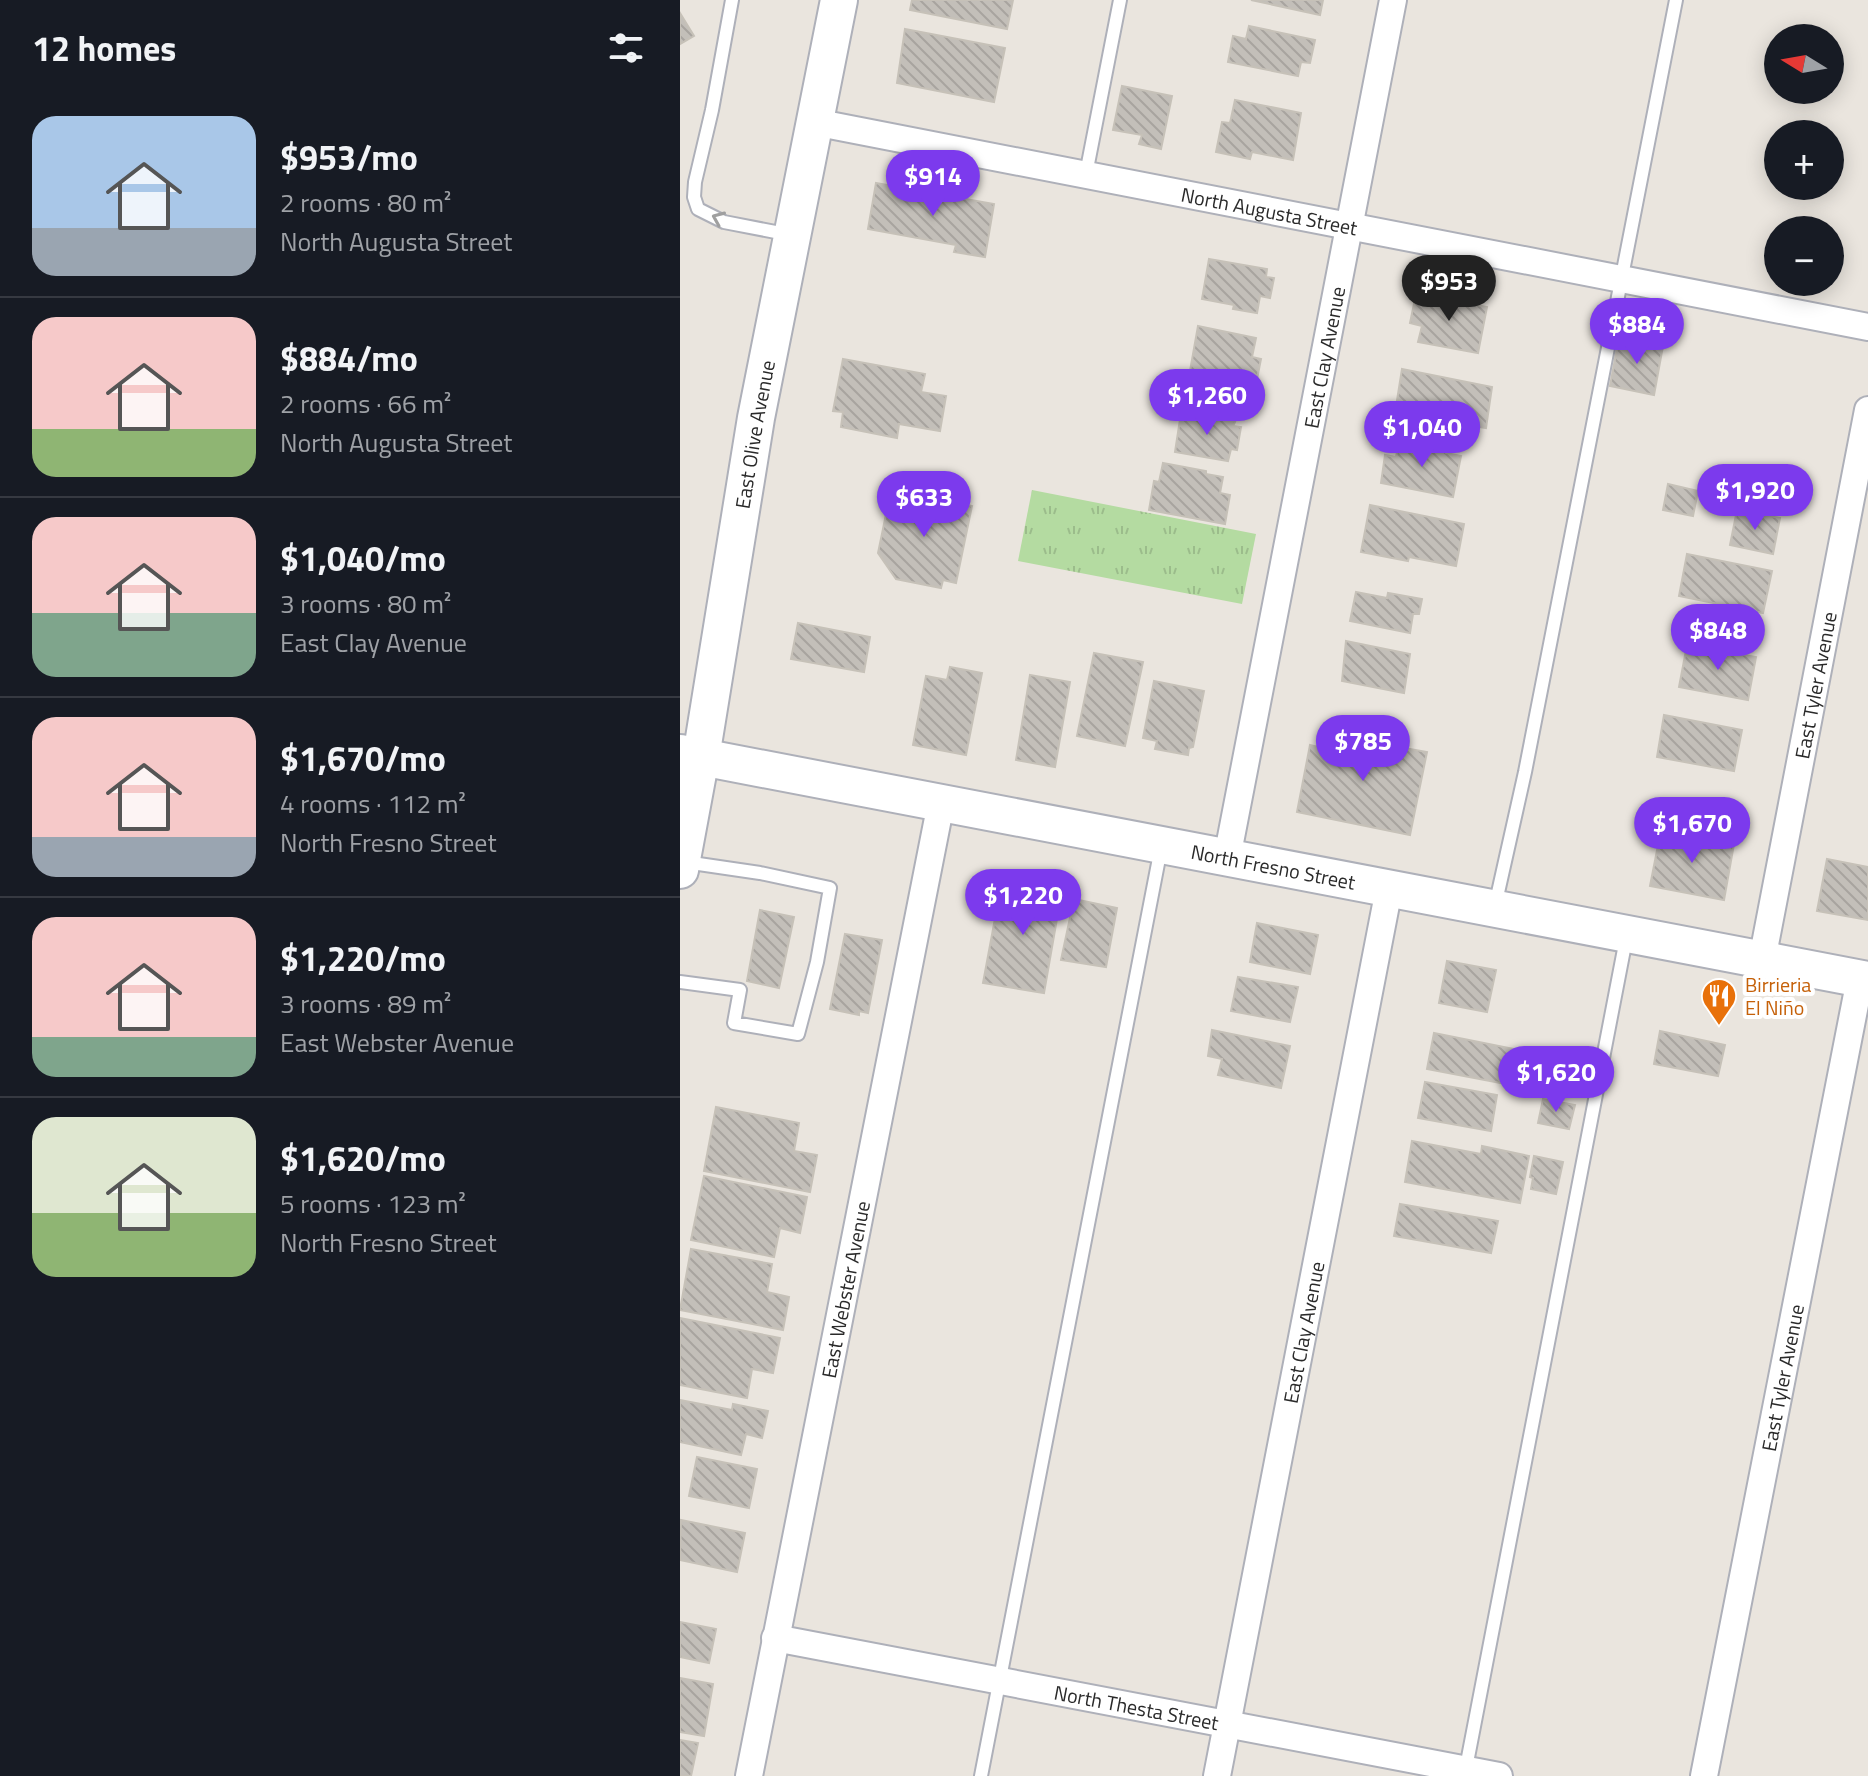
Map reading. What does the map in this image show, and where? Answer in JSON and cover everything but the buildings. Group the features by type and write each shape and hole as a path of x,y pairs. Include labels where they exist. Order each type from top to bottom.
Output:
{"main road":[{"name":"East Olive Avenue","path":"681,866 691,755 839,0"},
{"name":"North Fresno Street","path":"691,755 1864,980"}],"street":[{"name":"East Clay Avenue","path":"1227,858 1393,0"},
{"name":"North Augusta Street","path":"814,122 1868,327"},
{"name":"East Tyler Avenue","path":"1762,960 1868,410"},
{"name":"East Webster Avenue","path":"749,1776 941,803"},
{"name":"East Clay Avenue","path":"1217,1776 1389,889"},
{"name":"East Tyler Avenue","path":"1704,1776 1864,980"},
{"name":"North Thesta Street","path":"775,1638 1465,1773 1499,1776"}],"lane":[{"path":"732,0 694,197 698,209 724,222 794,235"},
{"path":"1086,174 1120,0"},
{"path":"1494,909 1525,772 1676,0"},
{"path":"981,1776 1162,845"},
{"path":"680,982 740,990 734,1023 798,1034 817,962 830,888 760,873 681,866"},
{"path":"1465,1773 1627,934"}],"green space":[{"path":"1032,490 1256,534 1242,604 1018,561"}],"place":[{"name":"Birrieria El Niño","path":"1719,1027"}]}
